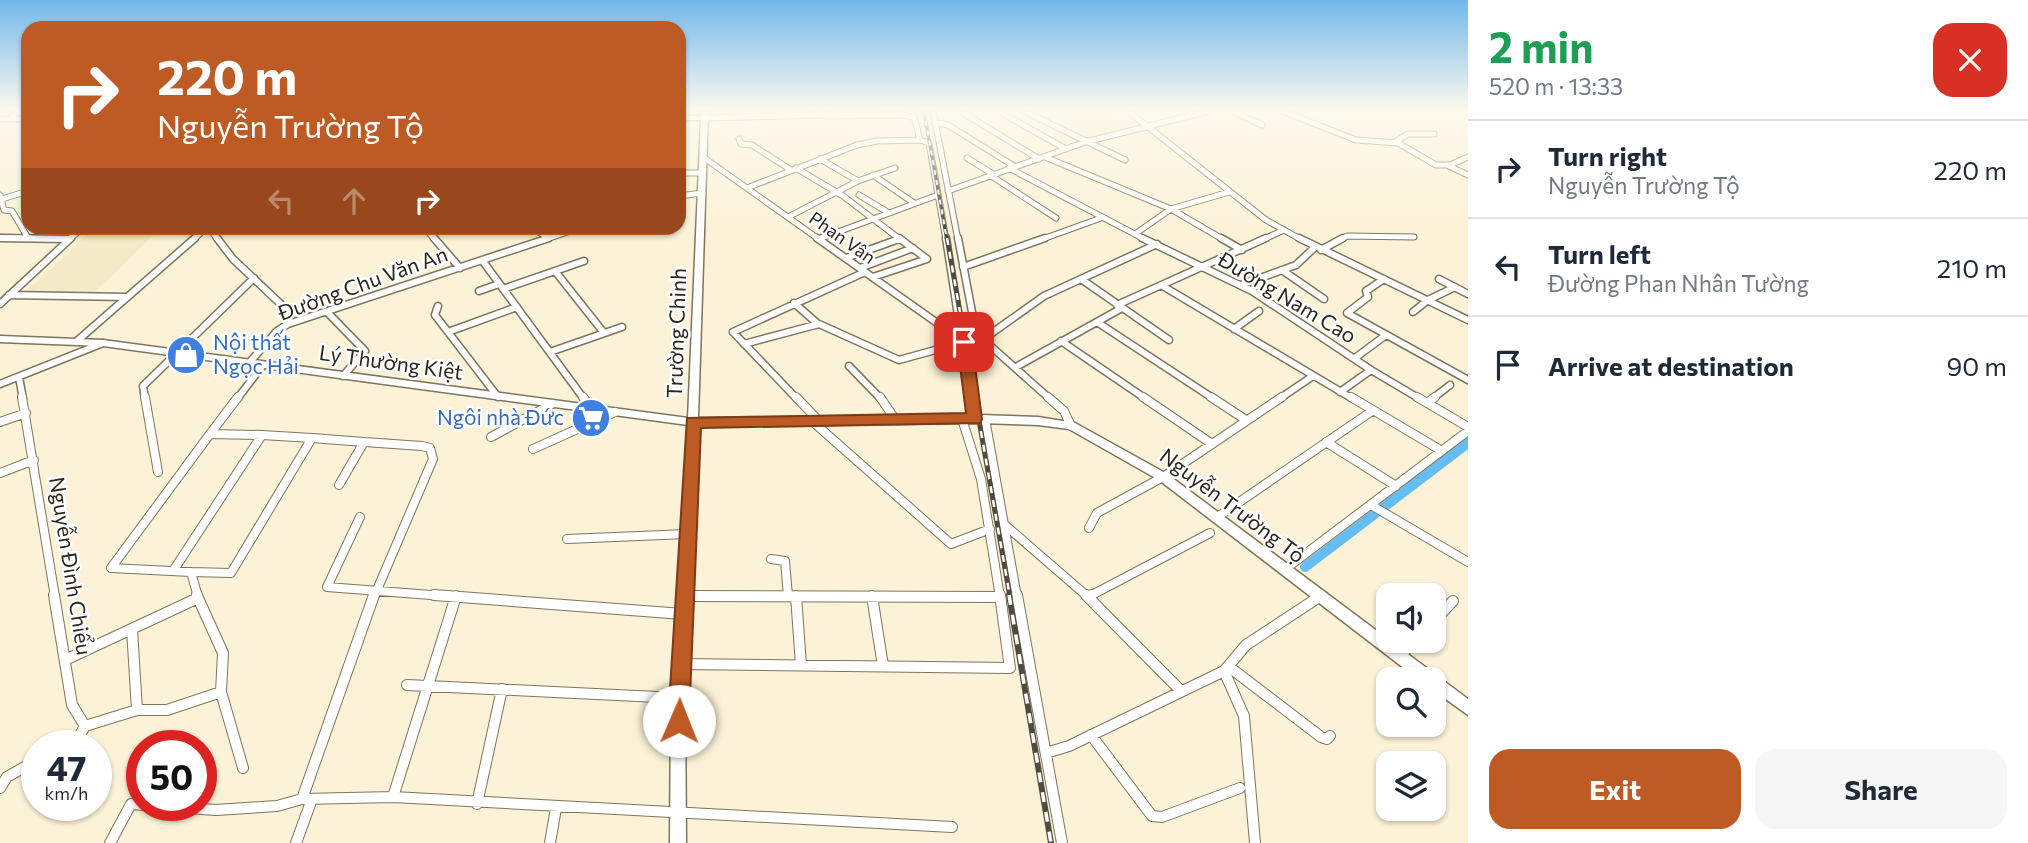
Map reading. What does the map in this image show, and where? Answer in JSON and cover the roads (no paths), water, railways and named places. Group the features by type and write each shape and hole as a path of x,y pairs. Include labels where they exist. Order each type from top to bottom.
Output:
{"main road":[{"name":"Trường Chinh","path":"678,843 678,698 693,422 703,150"},
{"name":"Lý Thường Kiệt","path":"0,339 103,343 693,422"},
{"name":"Nguyễn Trường Tộ","path":"693,422 974,419 1038,421 1071,426 1163,477 1413,667"},
{"name":"Nguyễn Trường Tộ","path":"1446,691 1468,708"}],"street":[{"path":"761,150 837,192 926,260 873,277"},
{"path":"747,188 845,150"},
{"path":"680,664 1010,668 990,529 974,450 974,419 964,342 930,150"},
{"path":"940,150 974,329 982,341 1016,367 1064,411 1071,426"},
{"name":"Đường Nam Cao","path":"987,150 1101,218 1241,285 1371,370 1468,429"},
{"path":"1029,150 1171,209 1242,250"},
{"path":"948,191 1062,150"},
{"path":"1104,150 1125,160"},
{"path":"1177,150 1229,192 1284,230 1318,249 1468,320"},
{"path":"1410,150 1436,165 1448,166 1468,175"},
{"path":"1448,166 1468,156"},
{"name":"Phan Vân","path":"703,157 964,342"},
{"path":"967,158 1056,218"},
{"path":"820,159 858,181"},
{"path":"788,217 858,181 895,168"},
{"path":"1062,175 1073,169"},
{"path":"686,173 702,173"},
{"path":"873,176 914,203"},
{"path":"1135,234 1171,209 1229,192"},
{"path":"21,193 1,197 2,212 12,211 21,226"},
{"path":"686,194 702,193"},
{"path":"819,239 938,194"},
{"path":"859,195 888,213"},
{"path":"963,268 1101,218"},
{"path":"1016,367 1161,285 1284,230"},
{"path":"0,304 74,235"},
{"path":"76,341 199,235"},
{"path":"213,235 233,259 286,309 288,324"},
{"path":"431,235 460,268"},
{"path":"544,235 548,238"},
{"name":"Đường Chu Văn An","path":"250,363 277,331 288,324 328,313 557,235"},
{"path":"1241,285 1296,265 1318,249 1347,236 1415,237"},
{"path":"0,238 70,239"},
{"path":"846,258 899,239"},
{"path":"982,341 1034,302 1157,244"},
{"path":"913,248 734,330 734,335 815,421 951,544 990,529"},
{"path":"482,260 592,409"},
{"path":"479,291 584,261"},
{"path":"1282,270 1324,299"},
{"path":"555,271 604,333"},
{"path":"158,472 142,390 174,354 254,278"},
{"path":"1439,278 1468,294"},
{"path":"1081,279 1169,340"},
{"path":"1384,279 1366,291 1367,297 1346,311 1468,380"},
{"path":"1161,285 1442,451"},
{"path":"1413,312 1428,300 1455,287"},
{"path":"9,295 127,297"},
{"path":"794,303 818,324"},
{"path":"438,306 435,315 498,397"},
{"path":"448,332 517,307"},
{"path":"1234,329 1259,312"},
{"path":"328,313 365,351 343,376"},
{"path":"1097,322 1245,420"},
{"path":"744,344 818,324 899,360 964,342"},
{"path":"550,352 622,327"},
{"path":"1355,358 1386,335"},
{"path":"1061,341 1212,444"},
{"path":"0,384 103,343"},
{"path":"263,365 111,568 231,573 312,438"},
{"path":"849,366 880,397 895,419"},
{"path":"1340,392 1371,370"},
{"path":"1089,528 1097,513 1163,477 1312,376"},
{"name":"Nguyễn Đình Chiểu","path":"19,377 72,705 85,726"},
{"path":"1427,403 1450,385"},
{"path":"491,437 552,404"},
{"path":"1216,518 1372,411"},
{"path":"533,449 615,412"},
{"path":"0,422 26,413"},
{"path":"974,419 1004,524 1062,843"},
{"path":"1284,571 1468,429"},
{"path":"210,434 422,446 433,452 433,459 376,590 307,799 296,843"},
{"path":"173,571 262,435"},
{"path":"340,485 364,442"},
{"path":"1326,442 1396,486"},
{"path":"0,473 34,460"},
{"path":"1371,505 1468,562"},
{"path":"360,517 327,587 683,614"},
{"path":"1004,524 1088,597 1181,691"},
{"path":"1088,597 1210,533"},
{"path":"567,539 687,534"},
{"path":"771,559 785,561 801,665"},
{"path":"191,572 198,598 223,653 221,692 243,768"},
{"path":"393,797 456,596"},
{"path":"684,596 999,597"},
{"path":"872,596 883,666"},
{"path":"1046,753 1091,735 1226,668 1246,645 1319,597"},
{"path":"65,660 198,598"},
{"path":"1446,608 1453,601"},
{"path":"132,629 137,710"},
{"path":"1400,657 1404,653"},
{"path":"1226,668 1321,737 1326,739 1331,736"},
{"path":"1226,668 1244,716 1255,843"},
{"path":"407,685 678,698"},
{"path":"477,803 502,689"},
{"path":"83,730 85,726 137,710 144,713 183,706 221,692"},
{"path":"1091,735 1152,816 1162,817 1240,788"},
{"path":"0,788 4,778 21,769"},
{"path":"110,843 131,804 235,810 277,806 307,799 393,797 556,808 952,827"},
{"path":"550,843 556,808"}],"waterway":[{"path":"1305,567 1468,443"}],"railway":[{"path":"931,150 947,240"},
{"path":"947,238 1010,597"},
{"path":"1009,595 1051,843"}],"place":[{"name":"Nội thất Ngọc Hải","path":"186,355"},
{"name":"Ngôi nhà Đức","path":"591,418"}]}
